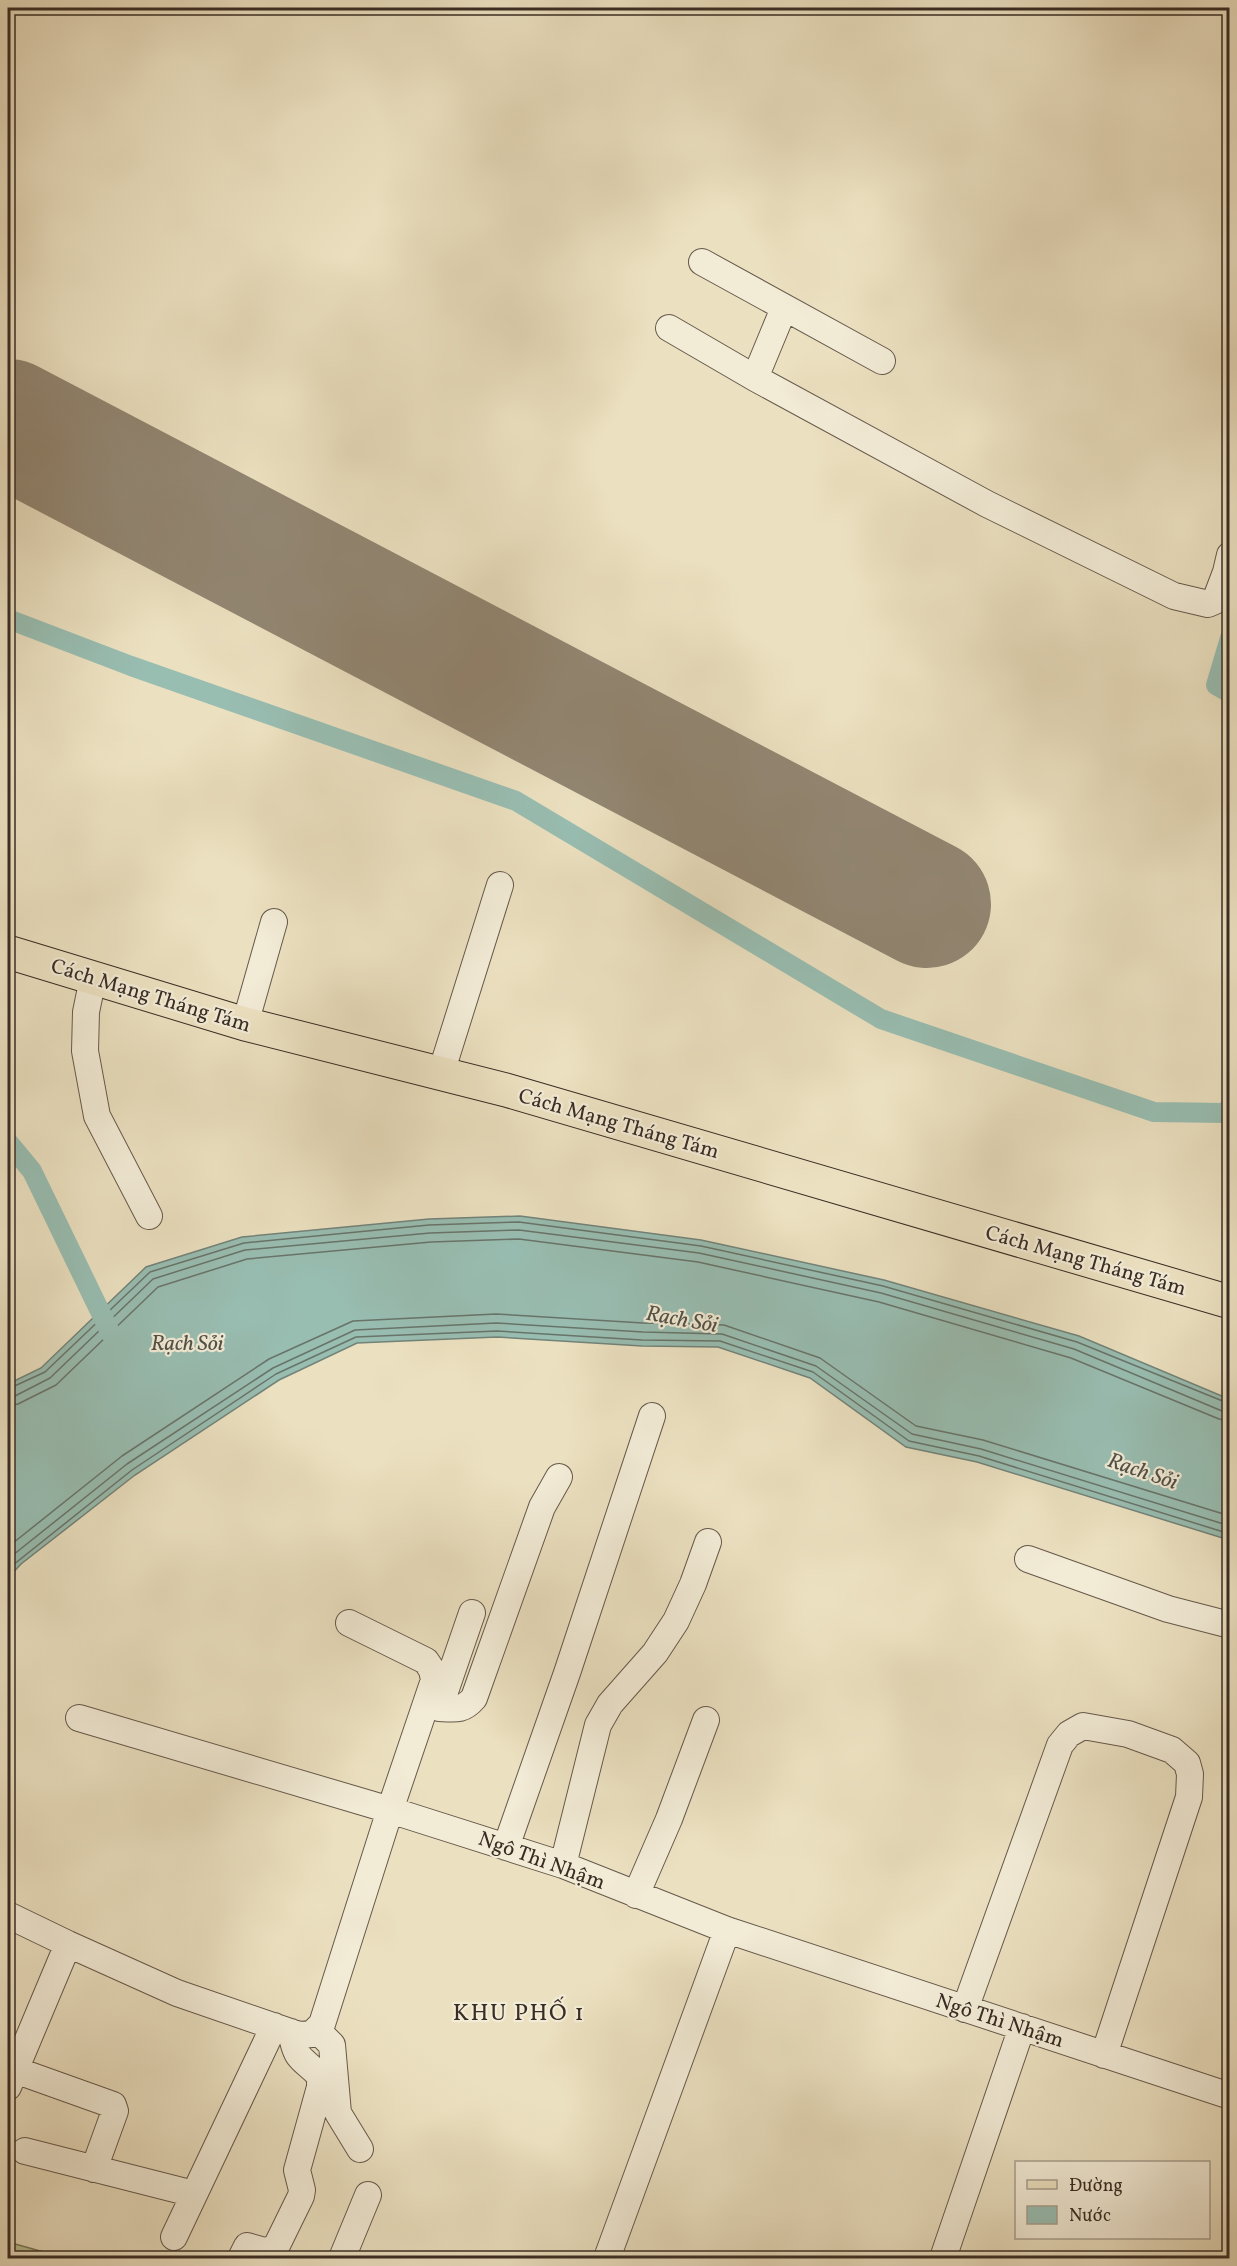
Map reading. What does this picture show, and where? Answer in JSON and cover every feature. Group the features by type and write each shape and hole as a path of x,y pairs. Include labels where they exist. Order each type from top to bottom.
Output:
{"main road":[{"name":"Cách Mạng Tháng Tám","path":"8,952 245,1024 506,1090 1230,1302"}],"street":[{"path":"702,262 882,361"},
{"path":"754,378 784,308"},
{"path":"669,328 754,378 987,504 1174,596 1208,604 1215,601 1230,555"},
{"path":"441,1073 500,885"},
{"path":"245,1024 274,922"},
{"path":"93,978 86,1012 86,1051 98,1116 149,1216"},
{"path":"506,1847 571,1662 652,1416"},
{"path":"439,1708 460,1709 467,1706 474,1698 542,1508 559,1477"},
{"path":"563,1864 598,1725 610,1704 655,1653 676,1621 693,1584 708,1542"},
{"path":"1028,1559 1168,1609 1230,1625"},
{"path":"396,1812 439,1708 472,1613"},
{"path":"8,1915 177,1993 299,2034 312,2034 318,2031 396,1812 434,1680 432,1670 426,1661 349,1623"},
{"name":"Ngô Thì Nhậm","path":"79,1718 563,1864 727,1930 1230,2096"},
{"path":"636,1895 669,1819 706,1720"},
{"path":"965,2009 1060,1745 1069,1734 1083,1726 1128,1734 1172,1750 1187,1763 1190,1774 1189,1797 1104,2055"},
{"path":"607,2259 727,1930"},
{"path":"68,1944 11,2078 113,2105 114,2111 94,2169"},
{"path":"943,2259 1022,2027"},
{"path":"174,2237 194,2194 282,2029"},
{"path":"241,2259 247,2246 268,2252 273,2250 302,2190 297,2170 320,2087 320,2076 301,2060 282,2029"},
{"path":"318,2031 332,2045 338,2113 360,2149"},
{"path":"25,2151 194,2194"},
{"path":"342,2259 368,2195"}],"green space":[{"path":"8,2242 65,2258 8,2258"}],"water":[{"name":"Rạch Sỏi","path":"520,1216 701,1240 884,1280 1079,1336 1229,1399 1229,1540 977,1462 906,1447 810,1378 718,1347 642,1346 497,1337 357,1343 279,1380 135,1475 21,1564 8,1578 8,1384 41,1368 146,1267 242,1237 429,1219"}],"waterway":[{"path":"8,619 131,666 516,801 881,1019 1154,1112 1225,1113 1230,1107"},
{"path":"1230,638 1216,685 1230,693"},
{"path":"8,1142 32,1171 111,1334"}],"runway":[{"path":"8,423 927,904"}],"district":[{"name":"KHU PHỐ 1","path":"519,2012"}]}
